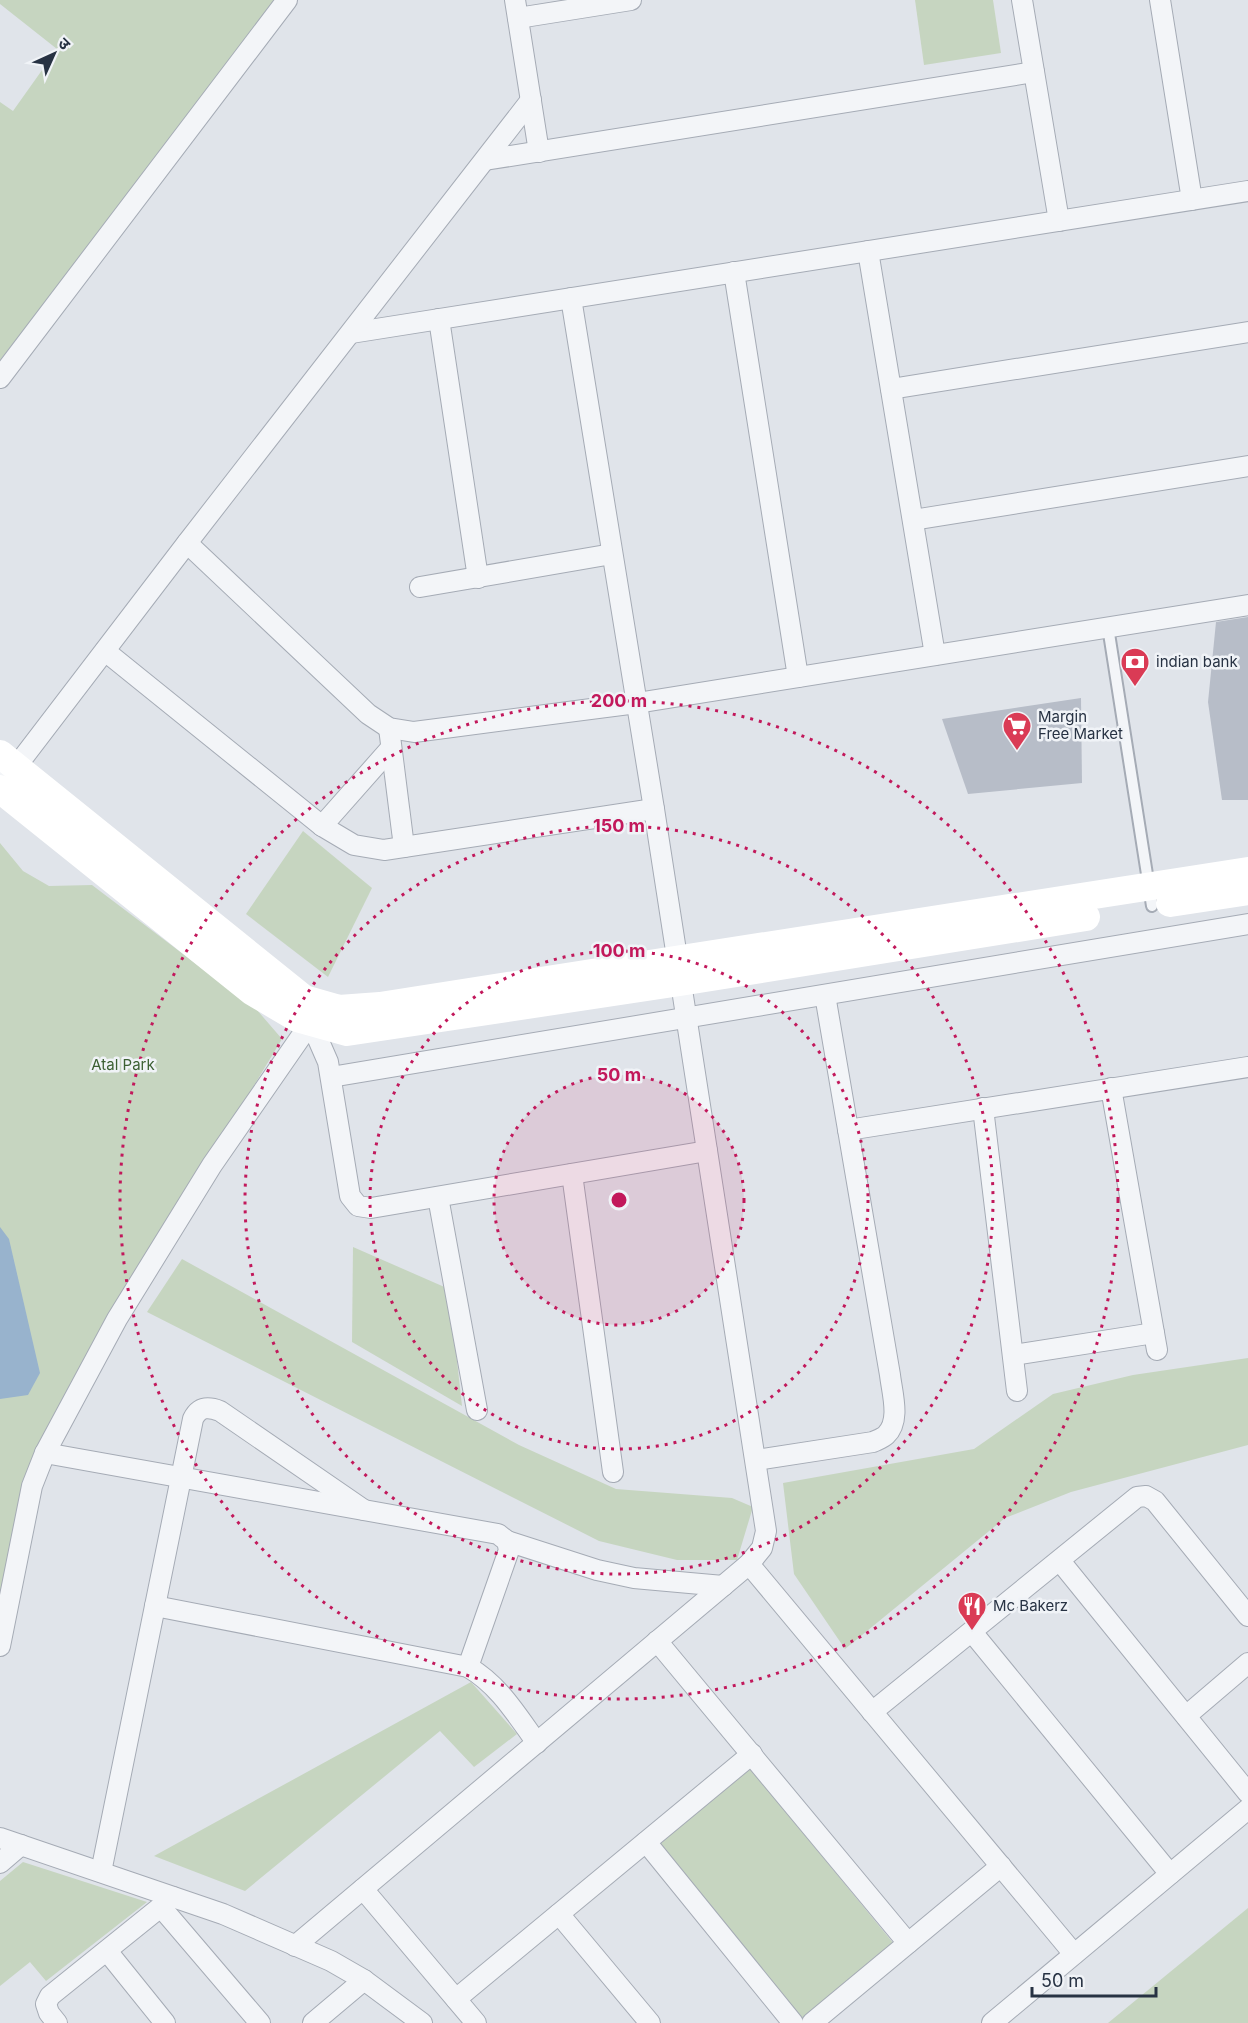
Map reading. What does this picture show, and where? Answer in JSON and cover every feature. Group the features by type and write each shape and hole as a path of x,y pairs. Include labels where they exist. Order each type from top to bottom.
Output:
{"street":[{"path":"0,378 287,0"},
{"path":"539,152 517,9 631,0"},
{"path":"1022,0 1059,221"},
{"path":"1160,0 1192,200"},
{"path":"484,160 1034,72"},
{"path":"531,100 105,651 4,775 304,999 316,1014 331,1077 350,1196 358,1206 371,1208 707,1151"},
{"path":"351,333 1248,191"},
{"path":"868,251 935,655"},
{"path":"734,272 798,677"},
{"path":"295,1946 749,1564 762,1548 766,1531 637,702 570,298"},
{"path":"439,319 478,578"},
{"path":"891,389 1248,332"},
{"path":"913,520 1248,466"},
{"path":"187,543 368,714 389,728 414,732 637,702 1248,604"},
{"path":"420,587 612,554"},
{"path":"105,651 322,826 354,845 384,850 654,809"},
{"path":"389,728 404,847"},
{"path":"322,826 391,748"},
{"path":"0,1646 32,1486 45,1453 123,1309 212,1165 316,1014 339,1009 678,971 1151,896 1248,871"},
{"path":"1151,896 1248,891"},
{"path":"331,1077 1248,924"},
{"path":"756,1460 873,1442 886,1435 893,1423 894,1410 890,1375 825,995"},
{"path":"848,1130 1248,1068"},
{"path":"1013,1355 1155,1341 1111,1088"},
{"path":"983,1108 1017,1390"},
{"path":"572,1174 613,1472"},
{"path":"438,1197 477,1410"},
{"path":"101,1872 196,1412 203,1408 220,1411 363,1510"},
{"path":"45,1453 498,1534 507,1541 586,1567 634,1578 723,1586"},
{"path":"873,1712 1137,1497 1146,1496 1155,1501 1248,1616"},
{"path":"468,1667 509,1550 507,1541"},
{"path":"1060,1561 1248,1792"},
{"path":"749,1564 1074,1954"},
{"path":"155,1606 468,1667 485,1677 499,1691 537,1743"},
{"path":"972,1632 1170,1874"},
{"path":"657,1641 908,1943"},
{"path":"1186,1716 1248,1663"},
{"path":"456,1999 752,1754"},
{"path":"992,2023 1248,1809"},
{"path":"0,1838 101,1872 167,1902 223,1914 331,1961 364,1980 422,2023"},
{"path":"646,1842 793,2023"},
{"path":"0,1863 21,1845"},
{"path":"812,2023 1000,1866"},
{"path":"363,1889 476,2023"},
{"path":"57,2023 49,2013 46,2004 50,1996 167,1902"},
{"path":"167,1902 260,2023"},
{"path":"559,1914 650,2023"},
{"path":"107,1951 165,2023"},
{"path":"313,2023 364,1980"}],"lane":[{"path":"1108,627 1151,896"}],"green space":[{"path":"0,0 283,0 0,360 0,102 13,111 57,49 0,4"},
{"path":"915,0 993,0 1001,53 924,65"},
{"path":"303,831 372,888 328,977 246,914"},
{"name":"Atal Park","path":"0,843 23,871 49,886 92,885 257,1010 282,1039 35,1450 0,1609"},
{"path":"353,1247 449,1289 462,1406 352,1342"},
{"path":"182,1259 519,1445 616,1489 732,1498 753,1507 737,1560 677,1560 599,1541 147,1312"},
{"path":"1248,1358 1248,1445 1071,1492 1005,1518 845,1649 794,1574 783,1483 974,1449 1053,1394 1133,1375"},
{"path":"471,1682 517,1734 474,1767 440,1731 245,1891 154,1856"},
{"path":"748,1766 894,1944 803,2020 656,1841"},
{"path":"23,1862 147,1902 46,1981 30,1962 0,1986 0,1881"},
{"path":"1248,1908 1248,2023 1108,2023"}],"water":[{"path":"0,1227 9,1239 40,1373 28,1395 0,1399"}],"building":[{"path":"1248,617 1248,800 1222,800 1208,702 1216,622"},
{"name":"Margin Free Market","path":"1081,698 1082,783 968,794 942,719"}],"place":[{"name":"indian bank","path":"1135,688"},
{"name":"Margin Free Market","path":"1017,752"},
{"name":"Mc Bakerz","path":"972,1632"}]}
